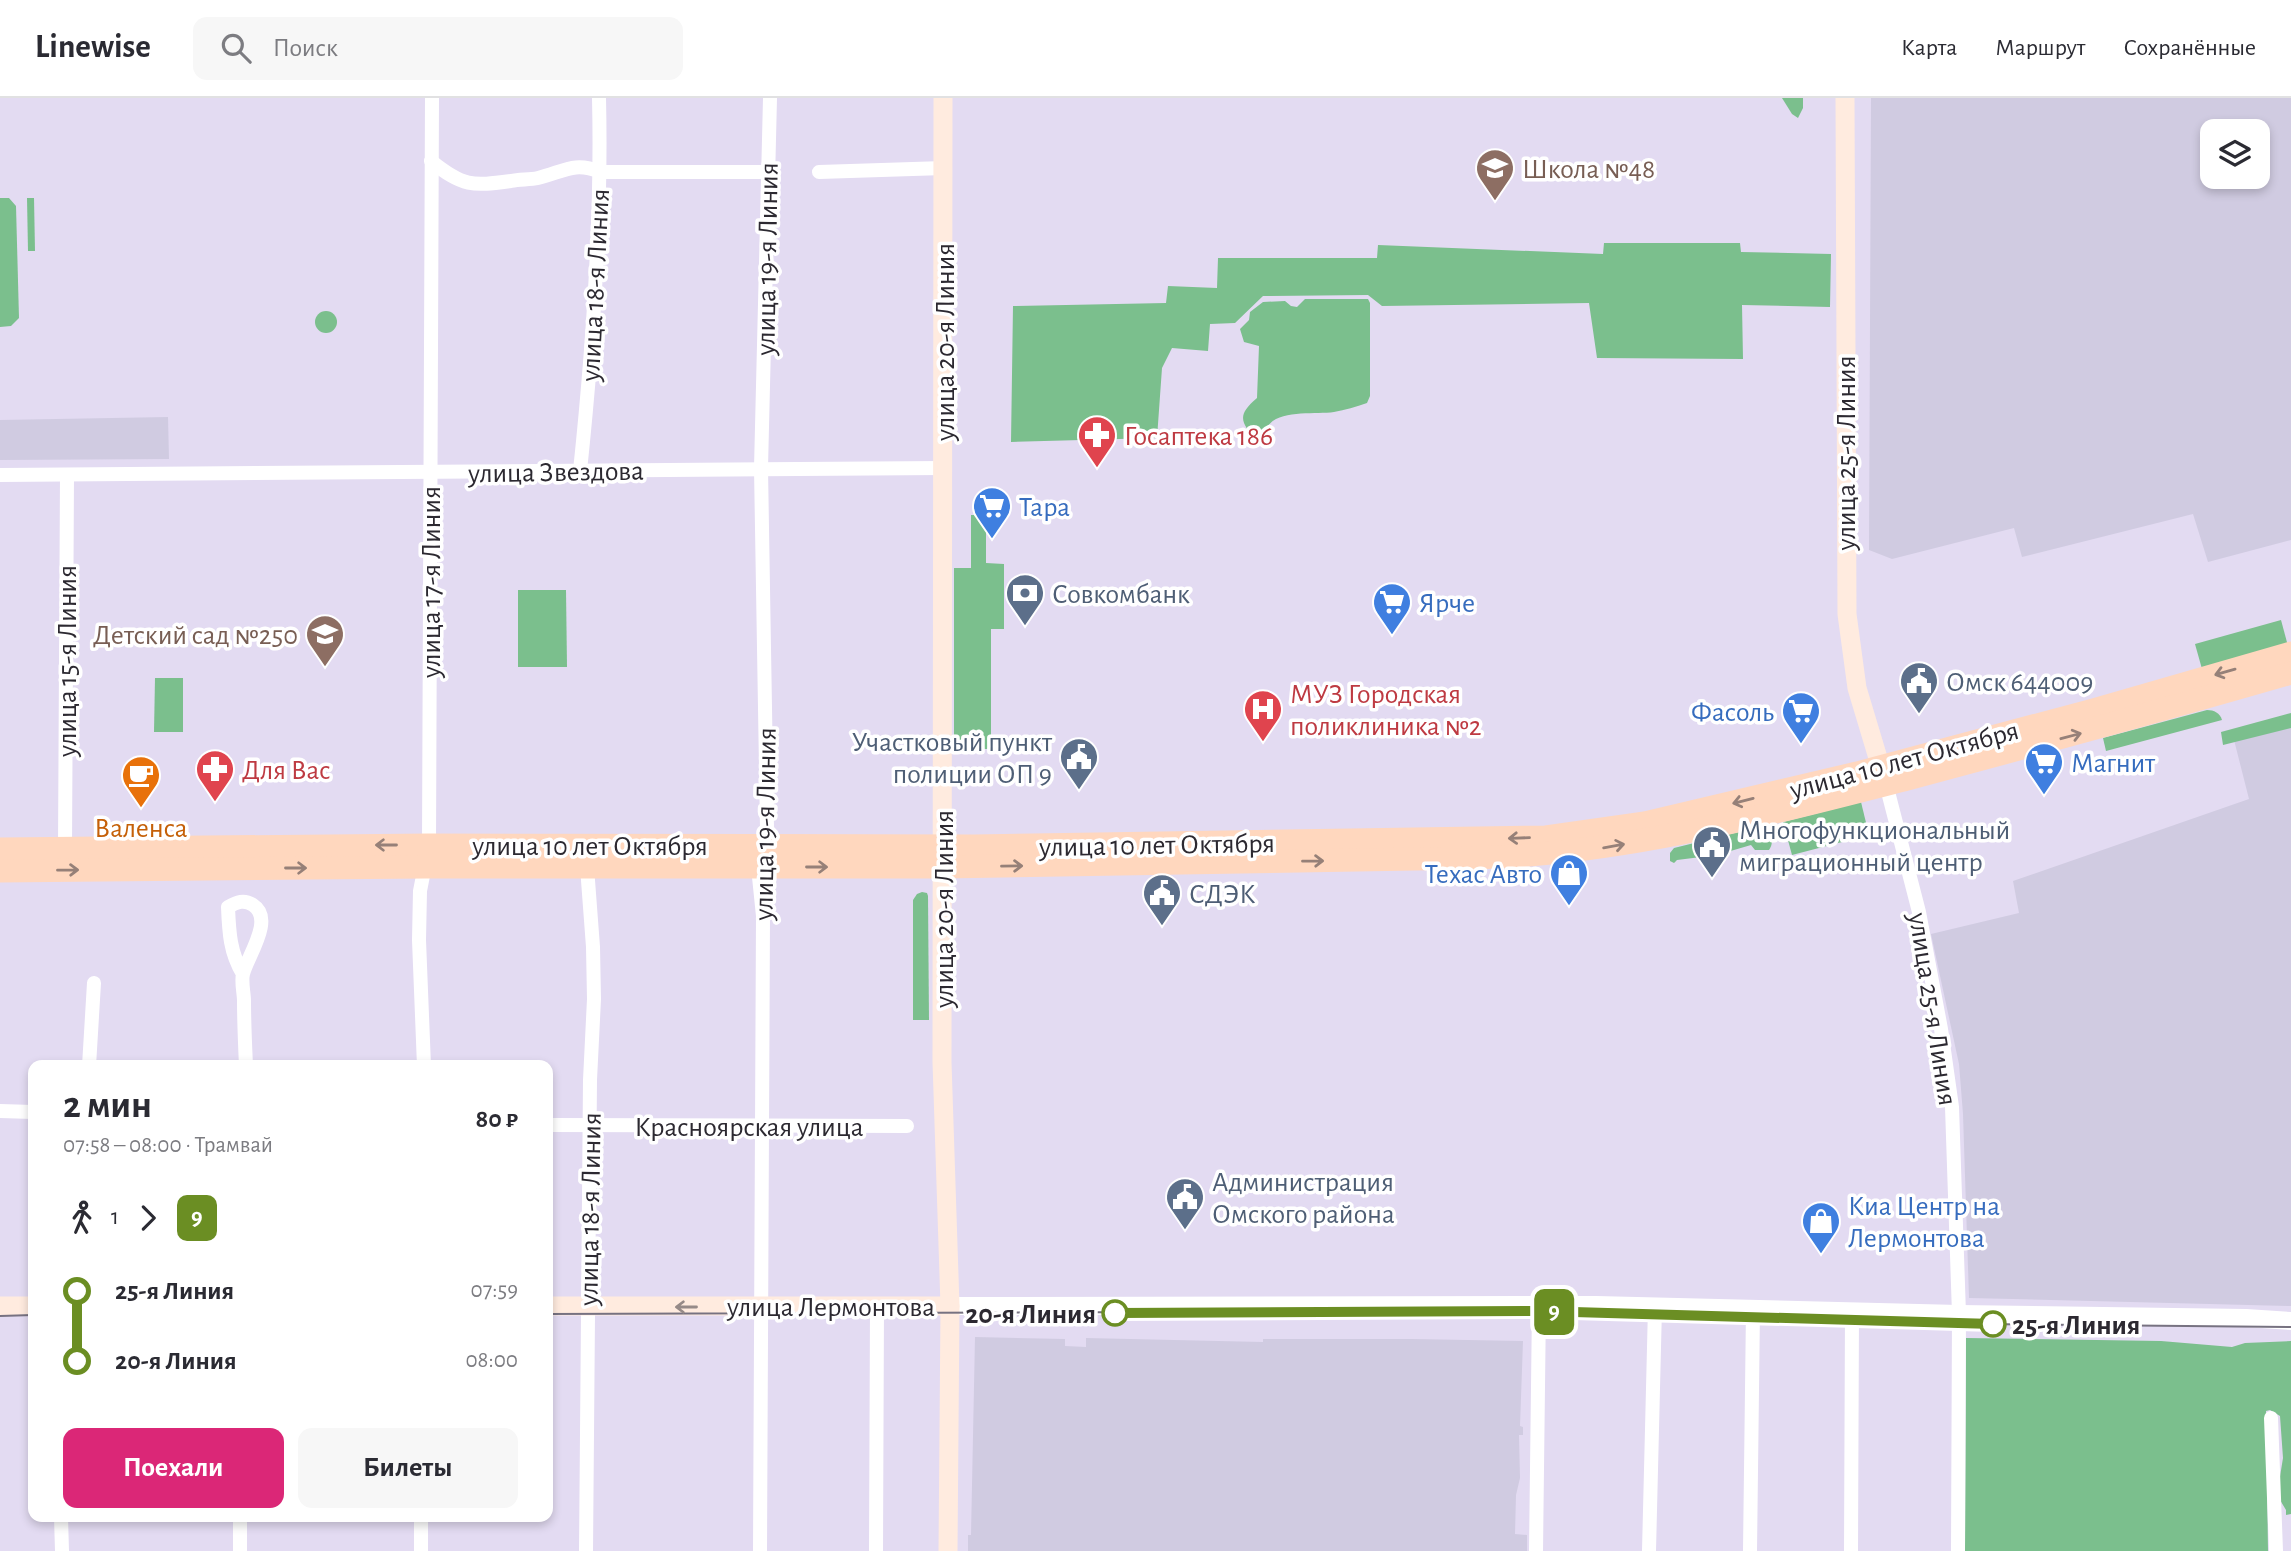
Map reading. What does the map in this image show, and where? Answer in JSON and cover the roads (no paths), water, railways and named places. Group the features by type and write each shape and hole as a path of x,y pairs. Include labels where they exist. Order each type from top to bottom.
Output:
{"main road":[{"name":"улица 20-я Линия","path":"943,98 943,1093 950,1306 948,1551"},
{"name":"улица 25-я Линия","path":"1845,98 1847,614 1857,688 1883,776"},
{"name":"улица 10 лет Октября","path":"0,849 427,856 1474,858 1549,853 1603,848 1695,831 2291,653"},
{"name":"улица 10 лет Октября","path":"1883,776 2098,729 2291,673"},
{"name":"улица 10 лет Октября","path":"0,871 427,856 587,867 759,856"},
{"path":"0,1306 28,1306"},
{"name":"улица Лермонтова","path":"553,1306 950,1306"}],"street":[{"name":"улица 17-я Линия","path":"424,1060 419,940 420,891 427,856 432,98"},
{"name":"улица 18-я Линия","path":"580,471 590,380 600,172 599,98"},
{"name":"улица 19-я Линия","path":"760,1551 763,916 759,856 768,828 761,468 770,98"},
{"path":"431,161 451,177 468,184 538,178 576,167 588,167 600,172 768,172"},
{"path":"819,172 944,167"},
{"name":"улица Звездова","path":"0,475 944,467"},
{"name":"улица 15-я Линия","path":"65,848 67,475"},
{"name":"улица 25-я Линия","path":"1883,776 1919,912 1950,1083 1959,1314 1958,1551"},
{"name":"улица 18-я Линия","path":"586,1551 590,1080 594,999 587,867"},
{"path":"243,974 246,1060"},
{"path":"89,1060 94,983"},
{"path":"0,1111 28,1112"},
{"name":"Красноярская улица","path":"553,1125 907,1126"},
{"path":"1536,1551 1539,1305"},
{"name":"улица Лермонтова","path":"950,1306 1539,1305 2291,1321"},
{"path":"876,1551 877,1306"},
{"path":"1649,1551 1655,1307"},
{"path":"1750,1551 1753,1309"},
{"path":"1851,1551 1852,1312"},
{"path":"2271,1418 2276,1551"},
{"path":"61,1522 62,1551"},
{"path":"240,1522 240,1551"},
{"path":"421,1522 421,1551"}],"tram line":[{"path":"553,1314 1539,1311 1970,1324 2291,1327"},
{"name":"9","path":"1115,1313 1539,1311 1993,1324"},
{"path":"0,1316 28,1315"}],"place":[{"name":"Школа №48","path":"1495,202"},
{"name":"Госаптека 186","path":"1097,469"},
{"name":"Тара","path":"992,540"},
{"name":"Совкомбанк","path":"1025,627"},
{"name":"Ярче","path":"1392,636"},
{"name":"Детский сад №250","path":"325,668"},
{"name":"Омск 644009","path":"1919,715"},
{"name":"МУЗ Городская поликлиника №2","path":"1263,743"},
{"name":"Фасоль","path":"1801,745"},
{"name":"Участковый пункт полиции ОП 9","path":"1079,791"},
{"name":"Магнит","path":"2044,796"},
{"name":"Для Вас","path":"215,803"},
{"name":"Валенса","path":"141,809"},
{"name":"Многофункциональный миграционный центр","path":"1712,879"},
{"name":"Техас Авто","path":"1569,907"},
{"name":"СДЭК","path":"1162,927"},
{"name":"Администрация Омского района","path":"1185,1231"},
{"name":"Киа Центр на Лермонтова","path":"1821,1255"},
{"name":"20-я Линия","path":"1115,1313"},
{"name":"25-я Линия","path":"1993,1324"}]}
